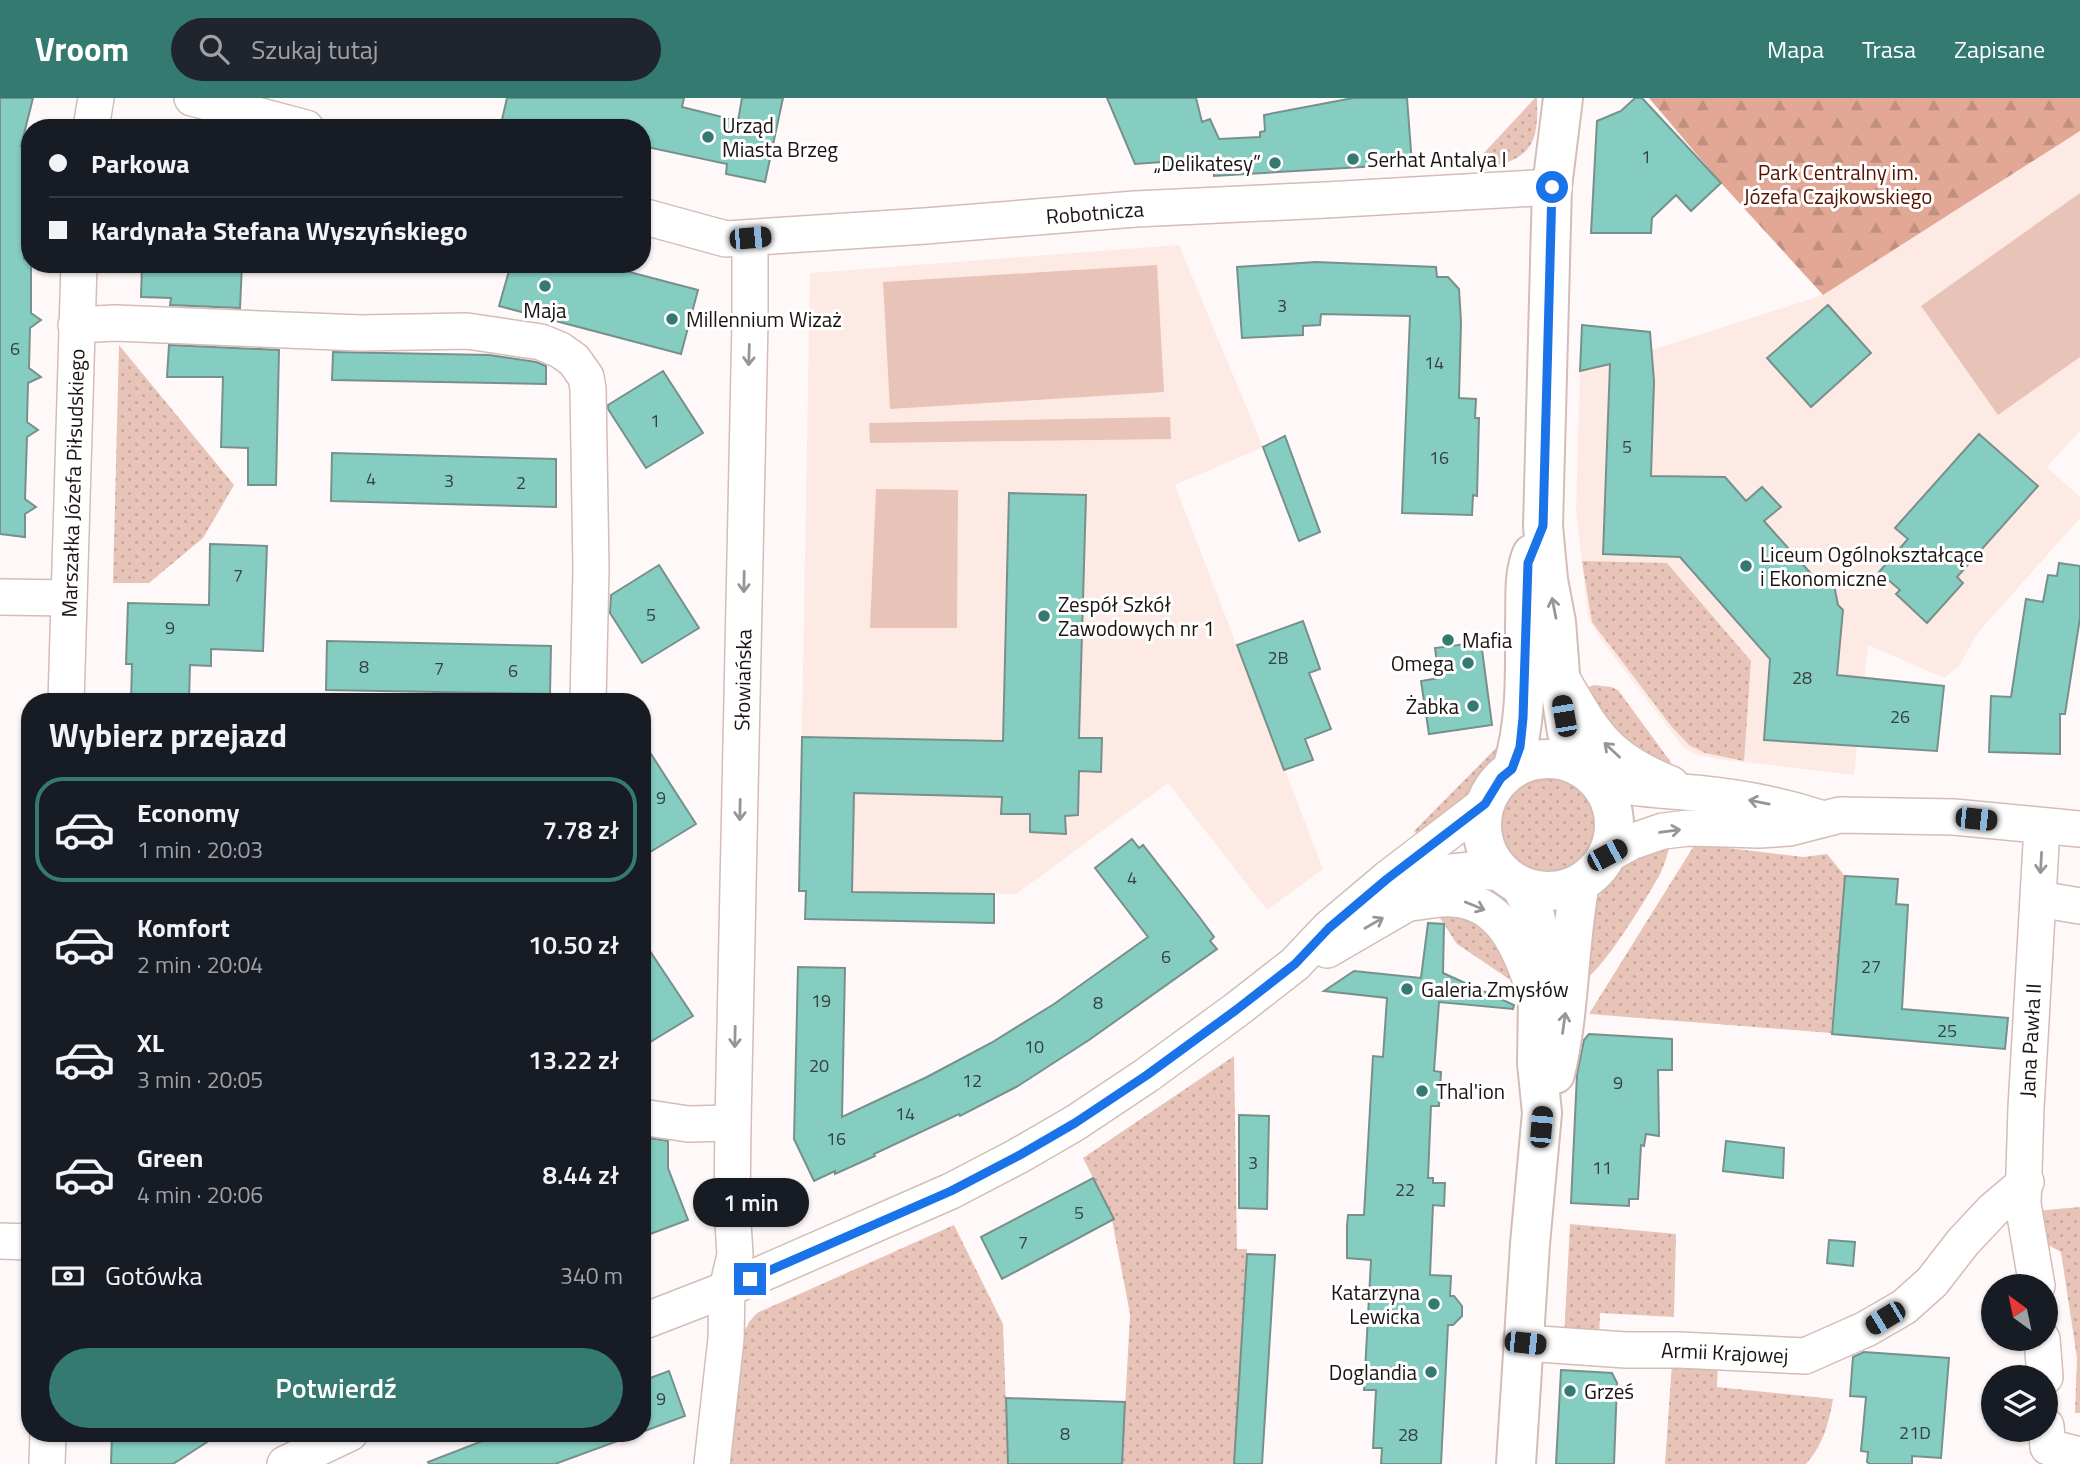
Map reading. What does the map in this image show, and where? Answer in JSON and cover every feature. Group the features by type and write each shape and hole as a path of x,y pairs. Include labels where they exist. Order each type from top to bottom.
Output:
{"main road":[{"path":"1511,880 1535,891 1550,892 1580,883 1600,866 1607,855 1614,833 1613,809 1607,795 1567,732 1543,526 1552,187 1563,98"},
{"path":"1512,769 1520,747 1523,718 1528,563 1543,526"},
{"path":"1516,1464 1530,1244 1542,1113 1537,1063 1539,933 1534,912 1511,880 1490,859 1483,841 1481,822 1485,804 1496,784 1512,769 1530,761 1549,758 1567,761 1592,775"},
{"path":"1542,1113 1555,1072 1565,1021 1574,915 1580,883"}],"street":[{"path":"92,119 96,98"},
{"path":"192,98 272,119"},
{"name":"Robotnicza","path":"651,218 726,239 1135,209 1552,187"},
{"name":"Słowiańska","path":"712,1464 726,1339 727,1289 735,1255 732,1206 733,1123 750,238"},
{"name":"Marszałka Józefa Piłsudskiego","path":"66,693 79,273"},
{"path":"76,325 115,323 349,333 467,331 541,342 574,360 586,377 588,389 591,569 587,693"},
{"path":"0,597 69,598"},
{"path":"1560,676 1583,714 1611,751 1653,777 1693,793"},
{"path":"1592,775 1630,789 1693,793 1782,806 1824,819"},
{"path":"651,1319 727,1289 951,1191 1075,1123 1147,1075 1295,964 1329,928 1369,894 1485,804"},
{"path":"1607,855 1631,842 1662,831 1689,828 1779,828 1840,815 1954,817 2080,829"},
{"name":"Jana Pawła II","path":"2035,1274 2023,1203 2042,827"},
{"path":"1295,964 1334,947 1408,903 1432,880 1452,872 1470,870 1511,880"},
{"path":"1408,903 1452,899 1470,902 1493,914 1503,923 1518,947 1538,1000"},
{"path":"2039,899 2080,906"},
{"path":"651,1118 688,1124 733,1123"},
{"name":"Armii Krajowej","path":"1525,1343 1626,1350 1805,1356 1867,1329 1904,1307 1933,1282 1963,1242 1993,1210 2025,1182"},
{"path":"0,1241 21,1242"},
{"path":"47,1464 48,1442"},
{"path":"285,1464 331,1442"}],"shaded area":[{"path":"1535,98 1536,129 1528,149 1511,161 1482,171 1482,155"},
{"path":"2080,131 2080,431 2047,467 2080,497 2080,518 1977,634 1959,666 1944,678 1868,645 1854,775 1718,759 1698,755 1684,748 1602,641 1588,618 1576,510 1580,371 1823,295"},
{"path":"2080,193 2080,357 1998,415 1921,306"},
{"path":"1179,245 1263,447 1175,485 1323,869 1267,910 1168,783 1016,894 799,891 810,273"},
{"path":"1157,265 1164,392 890,409 883,282"},
{"path":"119,345 234,485 203,538 149,583 113,583"},
{"path":"1170,417 1171,439 870,443 869,423"},
{"path":"876,489 958,490 957,628 870,628"},
{"path":"1582,561 1667,563 1751,661 1744,761 1705,753 1689,745 1672,727 1592,622"},
{"path":"1594,685 1618,690 1670,761 1672,769 1619,742 1588,691 1588,687"},
{"path":"1505,739 1499,756 1476,782 1465,807 1422,839 1414,831"},
{"path":"1547,779 1565,782 1580,793 1591,808 1594,826 1591,844 1580,859 1565,870 1547,873 1529,870 1514,859 1503,844 1500,826 1503,808 1514,793 1529,782"},
{"path":"1672,839 1661,872 1644,901 1614,947 1585,980 1591,907 1629,857"},
{"path":"1695,844 1804,857 1827,854 1845,876 1831,1033 1589,1014"},
{"path":"1436,912 1483,921 1512,976 1509,979 1457,944"},
{"path":"1234,1056 1237,1249 1247,1249 1247,1254 1234,1464 1122,1464 1130,1314 1112,1220 1114,1219 1083,1158"},
{"path":"2080,1207 2080,1413 2075,1413 2077,1358 2061,1252 2041,1241 2036,1211"},
{"path":"1570,1224 1676,1234 1674,1317 1600,1313 1599,1337 1564,1338"},
{"path":"954,1225 1003,1324 1008,1464 730,1464 741,1339 757,1313"},
{"path":"1718,1362 1717,1387 1833,1399 1824,1433 1806,1464 1665,1464 1672,1363"}],"green space":[{"name":"Park Centralny im. Józefa Czajkowskiego","path":"1649,98 2080,98 2080,131 1823,295 1721,183"}],"building":[{"path":"0,98 33,98 28,119 21,119 21,273 31,273 31,313 41,320 30,328 29,368 41,377 28,383 27,422 38,430 27,437 25,499 36,507 25,514 25,537 0,534"},
{"name":"Urząd Miasta Brzeg","path":"507,98 684,98 682,107 738,121 742,98 783,98 765,182 726,174 727,164 651,148 651,119 502,119"},
{"path":"1107,98 1196,98 1202,122 1210,119 1219,139 1260,137 1260,132 1265,131 1264,115 1353,98 1407,98 1412,164 1214,176 1214,166 1163,169 1162,162 1135,164"},
{"path":"1635,98 1642,98 1721,183 1691,211 1676,195 1652,218 1651,233 1591,233 1597,121 1621,111"},
{"path":"1316,262 1436,267 1437,277 1448,277 1459,289 1459,398 1476,399 1475,418 1479,418 1477,496 1473,495 1472,515 1402,513 1410,316 1321,314 1320,325 1303,326 1303,335 1242,338 1237,267"},
{"path":"142,273 242,273 240,308 170,305 171,298 141,297"},
{"path":"508,273 633,273 698,290 681,354 499,306"},
{"path":"1828,305 1871,353 1811,407 1767,358"},
{"name":"Liceum Ogólnokształcące i Ekonomiczne","path":"1582,325 1650,332 1654,381 1651,476 1725,477 1746,501 1762,487 1781,507 1764,521 1815,578 1825,575 1834,585 1838,605 1843,610 1837,675 1944,686 1937,751 1764,740 1770,659 1680,557 1603,554 1610,364 1580,371"},
{"path":"169,345 279,350 276,485 248,485 248,448 221,447 223,377 167,377"},
{"path":"333,352 489,355 536,362 546,366 546,384 332,380"},
{"path":"663,371 703,433 646,468 608,405"},
{"path":"1979,434 2038,486 1957,577 1963,583 1927,623 1896,594 1900,590 1879,572 1908,539 1895,528"},
{"path":"1285,436 1320,532 1299,541 1263,447"},
{"path":"332,453 556,459 556,507 331,501"},
{"name":"Zespół Szkół Zawodowych nr 1","path":"1009,493 1086,495 1079,738 1102,738 1101,772 1079,771 1078,815 1065,816 1066,834 1030,832 1030,814 1001,814 1002,797 854,793 852,892 994,894 994,923 805,919 806,891 799,891 802,737 1003,741"},
{"path":"210,544 267,546 263,651 211,649 211,666 190,665 189,693 131,693 132,664 126,664 128,603 209,605"},
{"path":"2059,563 2080,566 2080,618 2065,714 2060,714 2060,754 1989,752 1991,696 2011,697 2026,599 2043,602 2048,575 2057,576"},
{"path":"659,565 699,628 642,663 610,613 611,595"},
{"path":"1303,621 1320,669 1309,673 1331,729 1305,739 1313,760 1284,770 1237,645"},
{"path":"327,641 551,646 550,693 326,690"},
{"path":"1481,642 1492,725 1429,734 1421,681 1439,678 1435,648"},
{"path":"651,754 696,824 651,852"},
{"path":"1132,839 1139,848 1143,845 1200,918 1214,937 1210,941 1217,949 1089,1040 1018,1086 960,1116 959,1114 874,1154 875,1156 814,1181 794,1139 798,967 845,968 842,1117 991,1043 1054,1004 1148,937 1095,868"},
{"path":"1845,876 1898,879 1896,904 1908,905 1902,1009 2008,1018 2005,1049 1832,1034"},
{"path":"1428,923 1444,924 1443,973 1514,1005 1513,1009 1439,1002 1434,1071 1441,1072 1439,1106 1431,1106 1428,1178 1433,1178 1433,1183 1445,1183 1444,1206 1433,1205 1430,1275 1451,1276 1450,1296 1454,1296 1462,1306 1462,1316 1453,1325 1448,1325 1441,1464 1381,1464 1382,1448 1373,1448 1376,1390 1364,1390 1371,1260 1347,1258 1347,1226 1348,1215 1364,1215 1373,1056 1383,1057 1387,998 1324,991 1354,971 1421,978"},
{"path":"651,953 693,1016 651,1042"},
{"path":"1589,1034 1672,1039 1672,1070 1658,1070 1659,1136 1646,1134 1644,1146 1641,1145 1638,1199 1629,1199 1629,1206 1571,1203 1577,1074 1584,1040"},
{"path":"1239,1115 1269,1116 1267,1209 1239,1208"},
{"path":"651,1138 668,1141 668,1168 688,1220 651,1234"},
{"path":"1726,1141 1784,1148 1783,1178 1723,1171"},
{"path":"1093,1178 1114,1219 1002,1279 981,1237"},
{"path":"1829,1240 1855,1242 1853,1266 1827,1263"},
{"path":"1247,1254 1275,1255 1262,1464 1234,1464"},
{"path":"1864,1352 1949,1358 1941,1458 1912,1456 1912,1464 1867,1462 1868,1452 1861,1451 1866,1397 1850,1396 1853,1357"},
{"path":"1561,1370 1612,1373 1617,1383 1614,1464 1556,1464"},
{"path":"669,1371 685,1416 651,1429 651,1378"},
{"path":"1006,1398 1125,1402 1122,1464 1008,1464"},
{"path":"112,1442 207,1442 173,1464 111,1464"},
{"path":"480,1442 615,1442 555,1464 428,1462"}],"place":[{"name":"Urząd Miasta Brzeg","path":"708,137"},
{"name":"Serhat Antalya I","path":"1353,159"},
{"name":"„Delikatesy”","path":"1275,163"},
{"name":"Maja","path":"545,286"},
{"name":"Millennium Wizaż","path":"672,319"},
{"name":"Liceum Ogólnokształcące i Ekonomiczne","path":"1746,566"},
{"name":"Zespół Szkół Zawodowych nr 1","path":"1044,616"},
{"name":"Mafia","path":"1448,640"},
{"name":"Omega","path":"1468,663"},
{"name":"Żabka","path":"1473,706"},
{"name":"Galeria Zmysłów","path":"1407,989"},
{"name":"Thal'ion","path":"1422,1091"},
{"name":"Katarzyna Lewicka","path":"1434,1304"},
{"name":"Doglandia","path":"1431,1372"},
{"name":"Grześ","path":"1570,1391"}],"route":[{"path":"750,1279 951,1191 1075,1123 1147,1075 1295,964 1329,928 1369,894 1485,804 1491,790 1512,769 1520,747 1523,718 1528,563 1543,526 1552,187"}]}
